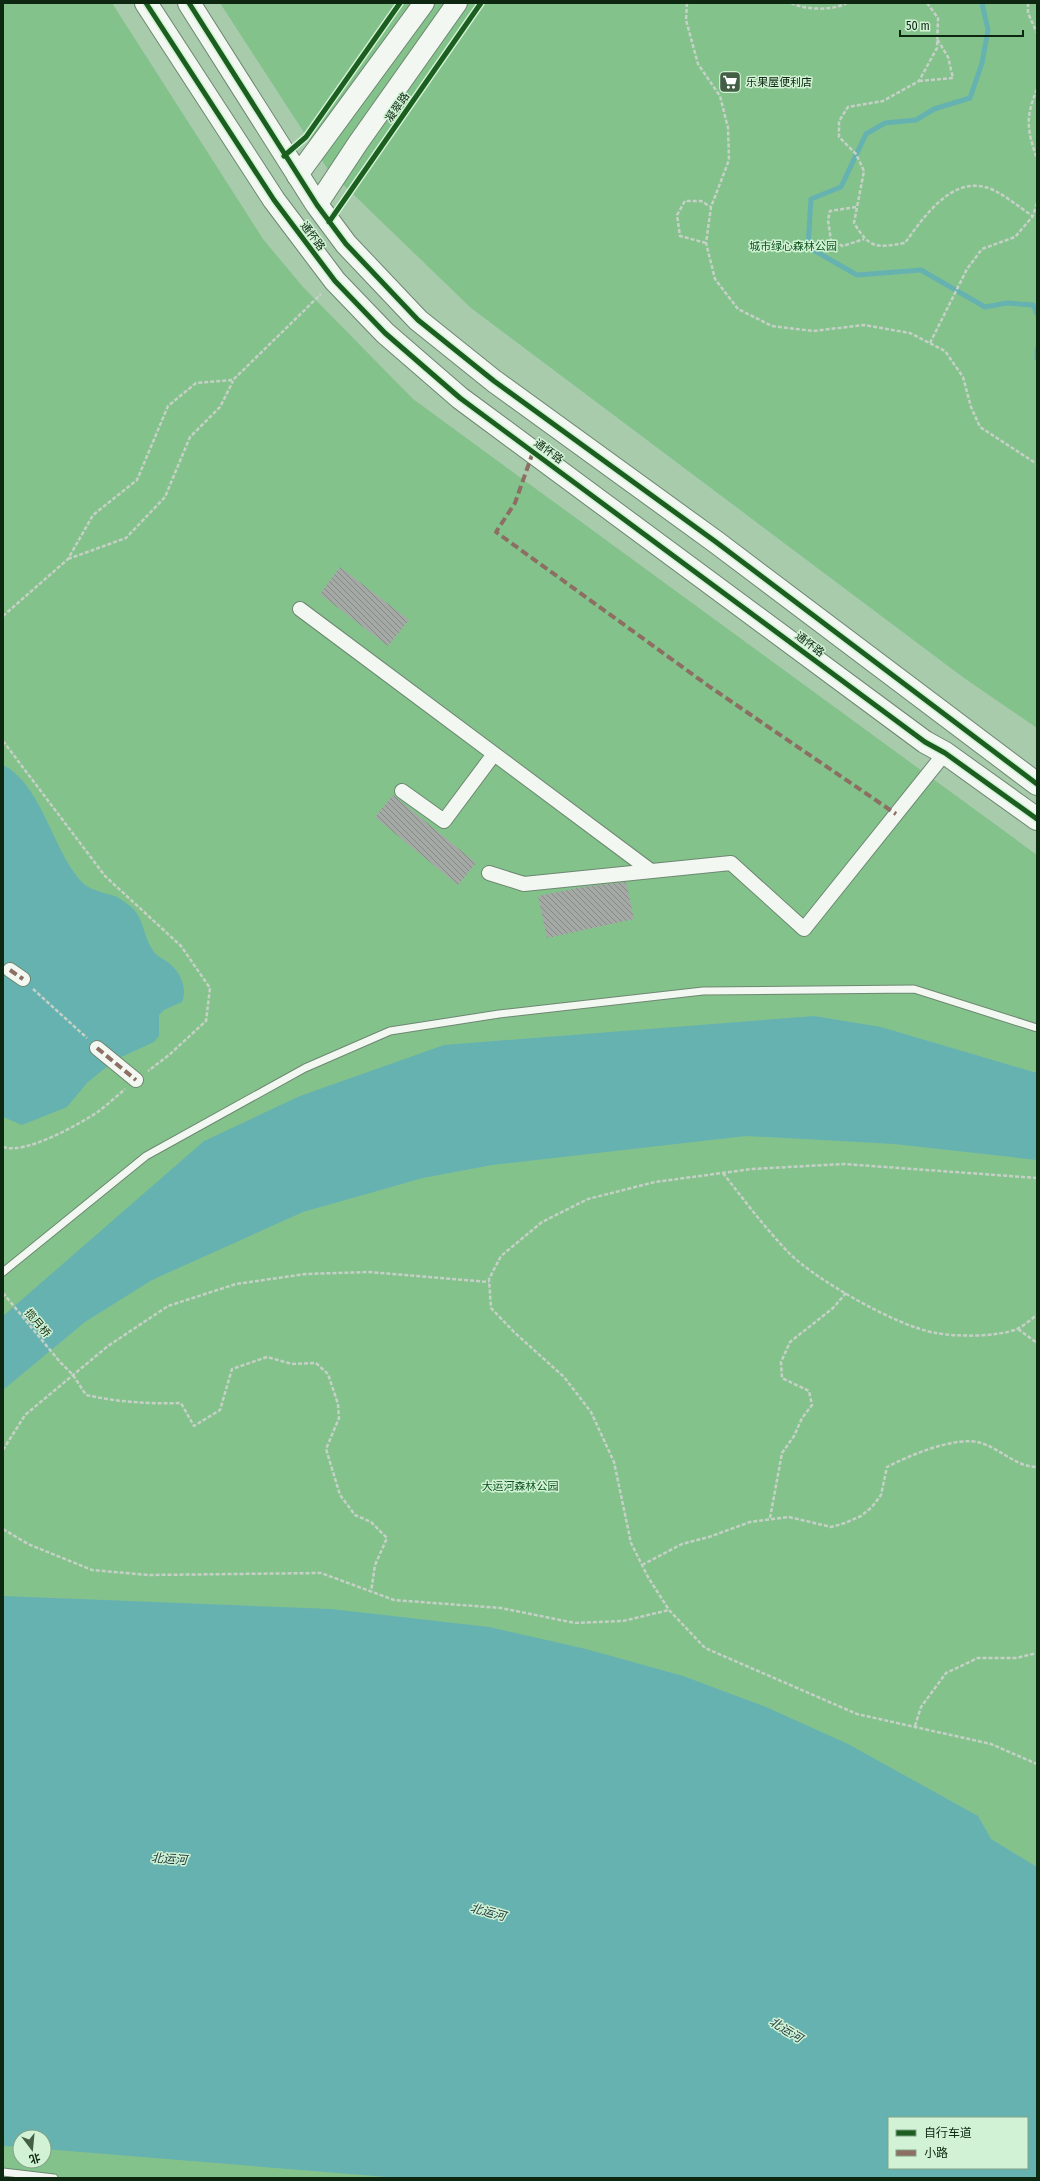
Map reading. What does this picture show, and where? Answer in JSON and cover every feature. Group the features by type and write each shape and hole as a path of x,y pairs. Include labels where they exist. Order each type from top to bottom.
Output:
{"main road":[{"name":"通怀路","path":"146,3 274,200 335,281 385,333 460,398 925,742 945,753 1037,819"},
{"name":"通怀路","path":"189,3 297,176 317,205 346,244 418,320 482,373 716,542 1037,784"},
{"path":"297,176 387,51 424,3"},
{"name":"凝翠路","path":"317,205 358,143 457,3"},
{"path":"358,143 348,145 342,141 342,134 380,78 387,51"}],"street":[{"path":"300,609 651,871"},
{"path":"489,873 524,884 732,862 804,929 945,753"},
{"path":"402,791 444,821 494,754"},
{"path":"10,970 23,979"},
{"path":"97,1048 136,1080"}],"lane":[{"path":"3,1272 146,1156 305,1068 390,1031 499,1014 703,991 906,989 914,989 1037,1028"},
{"path":"3,2172 54,2178"}],"path":[{"path":"687,3 686,20 698,64 720,96 728,128 729,160 711,207 706,243 715,279 738,308 772,326 813,331 864,325 910,333 945,351 963,377 971,407 980,427 1037,464"},
{"path":"791,3 800,7 839,8 846,3"},
{"path":"919,81 937,48 938,18 928,3"},
{"path":"1028,3 1028,13 1037,34"},
{"path":"937,38 948,57 953,78 919,81 883,101 848,107 839,121 839,138 856,154 864,171 854,223 864,239 880,247 905,243 923,218 949,194 969,185 987,187 1033,216"},
{"path":"1037,89 1029,110 1029,135 1037,159"},
{"path":"706,243 680,236 677,215 685,201 701,201 711,207"},
{"path":"930,343 967,269 982,249 1015,237 1033,216 1037,203"},
{"path":"856,207 830,211 828,220 831,241 843,246 864,239"},
{"path":"68,559 126,538 166,497 190,437 220,408 233,380 335,281"},
{"path":"3,616 68,559 93,515 137,480 168,406 196,383 233,380"},
{"path":"3,741 105,876 181,946 210,988 206,1020 169,1056 136,1080 99,1111 47,1140 10,1150 3,1147"},
{"path":"23,979 97,1048"},
{"path":"1037,1178 844,1164 752,1169 655,1182 588,1199 542,1222 501,1256 489,1282 491,1308 514,1332 564,1377 591,1412 614,1462 632,1543 642,1565 668,1610 705,1648 857,1714 991,1744 1037,1764"},
{"path":"723,1173 747,1205 789,1253 822,1280 897,1320 935,1333 972,1336 1018,1329 1037,1315"},
{"path":"3,1450 25,1415 108,1346 168,1306 236,1284 306,1274 369,1272 489,1282"},
{"path":"770,1518 782,1453 794,1436 802,1418 812,1405 809,1391 782,1378 781,1362 790,1342 833,1308 846,1293"},
{"path":"1018,1329 1037,1343"},
{"path":"642,1565 682,1544 709,1537 750,1522 770,1518 789,1517 831,1527 861,1516 872,1507 881,1495 887,1467 920,1451 963,1442 980,1442 1026,1467 1037,1467"},
{"path":"3,1529 28,1544 92,1570 148,1575 321,1573 394,1600 501,1608 575,1623 623,1621 668,1610"},
{"path":"915,1726 921,1707 946,1673 978,1658 1016,1658 1037,1653"}],"green space":[{"name":"大运河森林公园","path":"3,3 112,3 263,239 303,287 413,399 1037,855 1037,2178 3,2178"},
{"name":"城市绿心森林公园","path":"220,3 1037,3 1037,728 964,678 471,308 329,171"}],"water":[{"path":"3,765 17,775 28,788 38,804 64,856 73,871 84,884 95,890 117,897 135,910 141,921 149,944 156,954 168,962 177,971 182,981 184,992 182,1002 164,1010 159,1015 159,1036 154,1042 115,1060 87,1083 67,1107 22,1125 3,1117"},
{"path":"814,1016 881,1027 1037,1073 1037,1160 894,1144 746,1136 492,1165 423,1178 303,1212 152,1280 85,1322 3,1390 3,1316 204,1141 300,1096 444,1045"},
{"name":"北运河","path":"3,1596 331,1609 489,1627 586,1649 683,1676 766,1707 848,1744 978,1816 991,1839 1037,1867 1037,2178 399,2178 52,2150 52,2129 12,2129 12,2147 3,2146"}],"building":[{"path":"340,567 409,620 388,646 320,594"},
{"path":"393,795 476,863 458,885 375,817"},
{"path":"626,882 634,919 547,938 538,896 583,887"}],"waterway":[{"path":"982,3 988,30 982,63 970,98 934,109 916,120 885,123 866,134 841,187 811,199 808,247 857,275 921,270 985,307 1007,303 1033,305 1037,314"},
{"path":"1037,349 1037,358"}],"marked path":[{"path":"533,452 515,503 496,532 710,687 896,814"},
{"path":"10,970 23,979"},
{"path":"97,1048 136,1080"}],"cycle path":[{"path":"146,3 274,200 335,281 385,333 460,398 925,742 945,753 1037,819"},
{"path":"189,3 317,205 346,244 418,320 494,381 716,542 1037,784"},
{"path":"284,156 306,137 400,3"},
{"path":"329,222 481,3"}],"place":[{"name":"乐果屋便利店","path":"730,82"}]}
